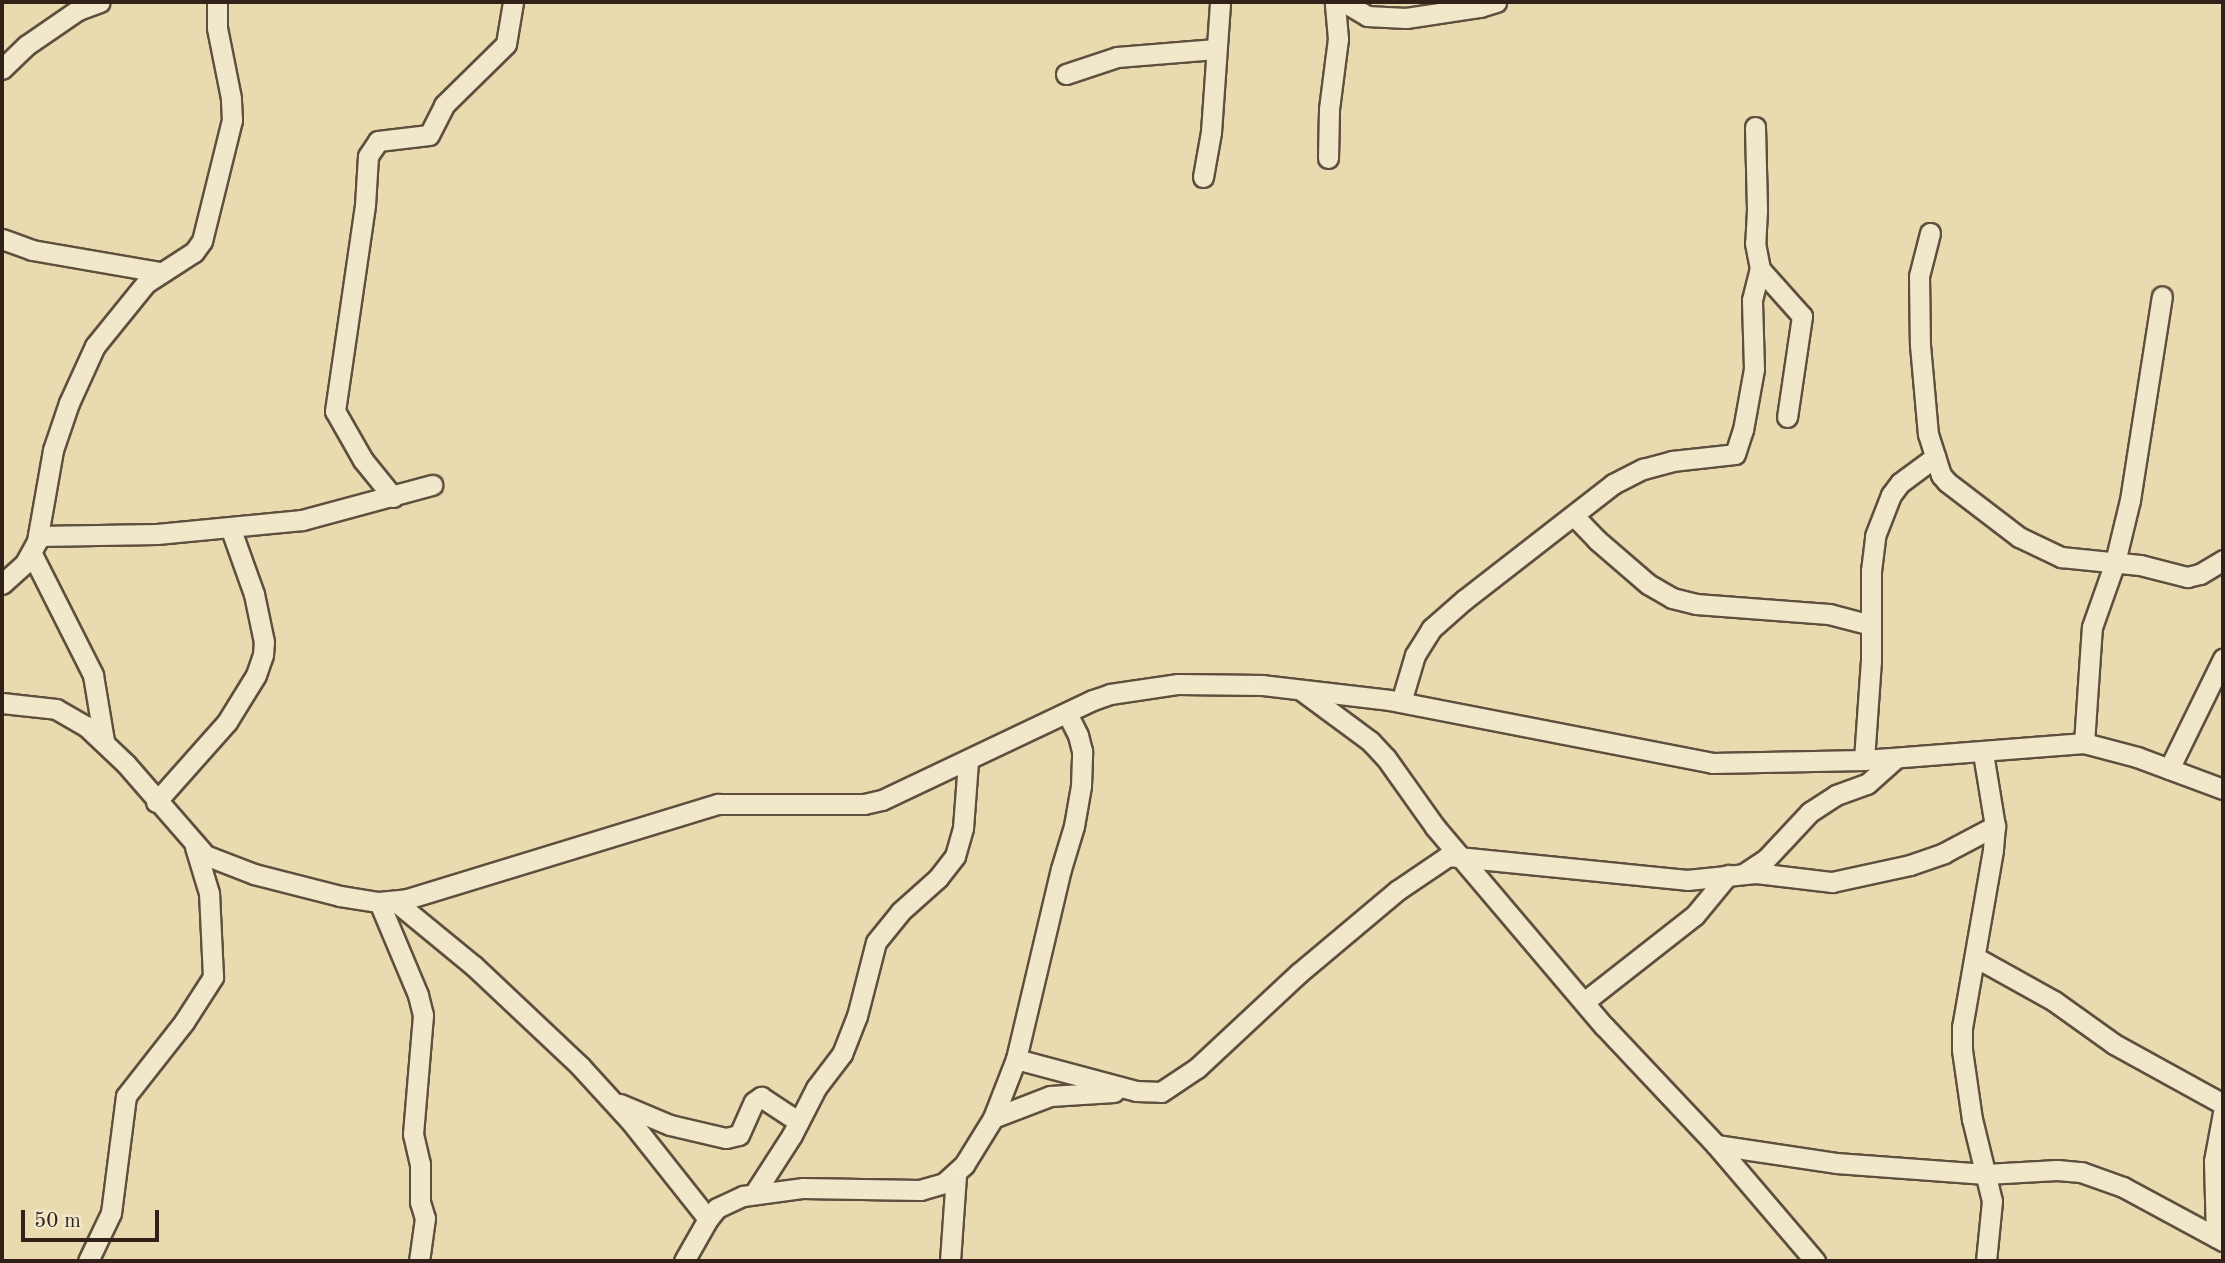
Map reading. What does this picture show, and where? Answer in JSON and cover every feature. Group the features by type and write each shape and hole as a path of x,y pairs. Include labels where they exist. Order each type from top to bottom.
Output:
{"street":[{"path":"2,69 22,50 78,9 100,2"},
{"path":"2,584 35,545 53,450 69,403 96,346 146,283 194,252 202,241 232,120 232,98 217,28 217,2"},
{"path":"393,497 370,470 335,411 365,205 368,156 370,148 378,141 429,135 444,105 506,44 513,2"},
{"path":"1203,177 1211,132 1220,2"},
{"path":"1328,158 1329,109 1338,39 1335,2"},
{"path":"1344,2 1367,16 1406,18 1428,9 1496,2"},
{"path":"1066,74 1117,57 1216,49"},
{"path":"1401,702 1415,655 1431,629 1464,600 1613,484 1643,469 1685,458 1735,454 1743,430 1754,369 1752,300 1760,270 1755,243 1755,128"},
{"path":"1930,233 1919,276 1925,416 1935,457 1947,482 2019,537 2061,557 2115,562 2187,577 2200,574 2222,559"},
{"path":"2,239 32,250 160,272"},
{"path":"1760,270 1802,316 1787,417"},
{"path":"2084,743 2092,627 2115,562 2130,500 2162,296"},
{"path":"1864,760 1871,571 1875,536 1884,510 1900,483 1935,457"},
{"path":"35,545 302,520 432,485"},
{"path":"1574,516 1597,540 1648,584 1672,598 1696,604 1829,614 1871,625"},
{"path":"156,802 227,722 256,675 263,655 264,642 254,594 230,527"},
{"path":"35,545 93,675 104,741"},
{"path":"2169,769 2223,659"},
{"path":"2,704 56,709 86,726 104,741 195,847 227,865 340,896 387,902 697,809 743,802 864,804 882,800 1110,694 1178,684 1262,685 1401,702 1712,764 1864,760 1983,753 2084,743 2223,789"},
{"path":"1301,689 1378,750 1459,855 1584,1002 1716,1145 1815,1261"},
{"path":"950,1261 956,1176 993,1118 1016,1059 1081,786 1082,751 1068,715"},
{"path":"1983,753 1995,825 1992,866 1962,1027 1962,1050 1972,1119 1992,1201 1986,1261"},
{"path":"1584,1002 1678,929 1737,874 1766,859 1810,812 1836,795 1867,784 1895,758"},
{"path":"754,1194 799,1122 816,1088 842,1054 857,1016 876,942 900,912 938,878 955,856 963,828 968,761"},
{"path":"993,1118 1050,1096 1161,1091 1197,1068 1299,973 1398,890 1442,859 1459,855 1592,873 1687,880 1737,874 1837,881 1910,865 1944,853 1995,825"},
{"path":"88,1261 113,1206 126,1096 184,1022 213,977 209,893 195,847"},
{"path":"387,902 474,966 613,1101 708,1219"},
{"path":"387,902 423,1015 413,1134 420,1164 419,1195 425,1217 419,1261"},
{"path":"1975,957 2054,1001 2114,1044 2223,1104"},
{"path":"1016,1059 1136,1091"},
{"path":"613,1101 670,1125 726,1138 739,1135 754,1102 761,1097 799,1122"},
{"path":"2219,1239 2214,1161 2223,1113"},
{"path":"1716,1145 1836,1163 1986,1174 2057,1170 2081,1172 2123,1187 2219,1239"},
{"path":"684,1261 708,1219 730,1201 754,1194 803,1188 903,1192 933,1188 956,1176"}]}
